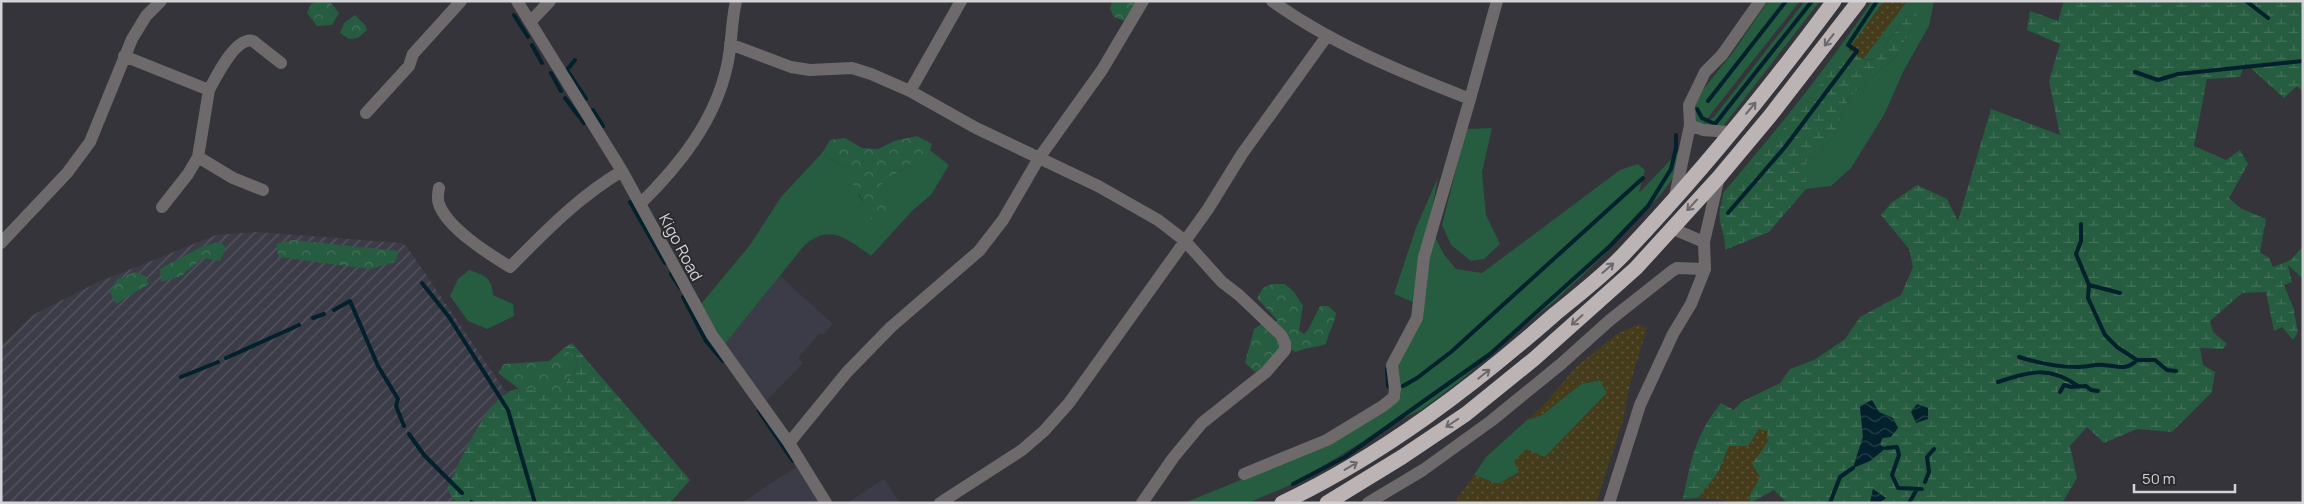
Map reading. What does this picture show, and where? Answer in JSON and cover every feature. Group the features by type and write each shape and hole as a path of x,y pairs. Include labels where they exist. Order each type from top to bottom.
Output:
{"highway":[{"path":"1282,503 1353,464 1456,396 1513,351 1623,256 1787,64 1834,1"},
{"path":"1327,503 1402,457 1466,414 1534,359 1636,268 1719,177 1770,116 1859,1"}],"street":[{"path":"1,243 61,179 90,142 103,115 124,56 146,16 161,1"},
{"path":"366,113 409,66 413,54 461,1"},
{"name":"Kigo Road","path":"517,1 622,171 712,335 789,443 826,503"},
{"path":"530,22 550,1"},
{"path":"640,204 678,162 703,127 719,93 727,65 736,1"},
{"path":"910,91 961,1"},
{"path":"789,443 847,372 892,327 979,251 1004,220 1039,158 1102,70 1143,1"},
{"path":"1272,1 1327,36 1410,76 1470,99"},
{"path":"1244,474 1327,440 1383,406 1394,397 1392,366 1417,318 1424,257 1497,1"},
{"path":"1675,196 1690,125 1689,105 1705,72 1722,55 1760,1"},
{"path":"940,503 1022,450 1044,431 1069,402 1208,209 1242,154 1327,36"},
{"path":"162,207 178,188 198,156 209,90 227,59 243,41 247,40 253,41 281,63"},
{"path":"730,44 791,67 810,70 852,68 871,74 910,91 976,128 1098,186 1158,220 1184,240 1222,282 1281,335 1285,343 1285,350 1266,372 1202,422 1173,458 1142,503"},
{"path":"124,56 209,90"},
{"path":"1690,125 1704,130 1730,132"},
{"path":"198,156 234,178 263,190"},
{"path":"439,188 438,201 444,214 478,246 510,267 561,215 594,188 622,171"},
{"path":"1608,503 1640,405 1673,334 1691,304 1705,269 1704,242 1719,177"},
{"path":"1671,228 1704,242"},
{"path":"1368,503 1423,470 1491,421 1561,364 1610,320 1672,271 1677,268 1705,269"}],"shaded area":[{"path":"257,232 402,243 407,247 506,392 486,415 447,489 456,503 1,503 1,346 33,315 96,283 216,235"},
{"path":"780,276 833,324 823,335 820,333 798,358 803,363 766,401 725,344"},
{"path":"797,467 820,503 742,503 779,478"},
{"path":"884,479 900,503 847,503"}],"green space":[{"path":"319,1 331,3 339,13 332,25 317,26 307,13 311,4"},
{"path":"1112,1 1140,1 1125,21 1114,17 1110,9"},
{"path":"1768,1 1800,1 1703,124 1714,117 1805,1 1820,1 1724,125 1701,126 1684,118 1689,107 1734,51"},
{"path":"1872,1 1884,1 1858,39 1721,205 1723,193 1800,99"},
{"path":"1907,1 1934,1 1929,26 1904,70 1884,115 1851,168 1831,186 1806,189 1806,163 1834,136 1849,97 1897,55 1913,26 1909,13 1875,60 1863,59"},
{"path":"2064,1 2303,1 2303,92 2297,86 2284,98 2245,63 2240,77 2207,79 2194,146 2226,160 2240,150 2248,164 2229,198 2240,208 2266,219 2260,252 2269,258 2273,267 2291,260 2303,246 2303,279 2288,265 2292,282 2284,285 2293,307 2298,332 2293,340 2282,327 2274,331 2266,292 2242,293 2210,321 2213,332 2227,344 2223,349 2200,348 2203,365 2215,372 2212,392 2172,432 2137,429 2104,443 2087,427 2070,446 2077,478 2062,503 1879,503 1886,498 1873,489 1870,503 1787,503 1774,490 1750,503 1749,497 1759,477 1752,464 1768,441 1748,446 1729,446 1718,473 1698,498 1683,499 1695,448 1705,426 1721,403 1734,410 1741,402 1780,383 1790,369 1814,360 1845,339 1860,317 1901,295 1913,267 1909,249 1881,215 1891,203 1917,185 1947,199 1958,221 1991,109 2060,135 2049,81 2060,44 2027,30 2030,11 2058,21","holes":["1860,406 1893,418 1880,445 1886,448 1853,467 1863,437"]},
{"path":"1918,11 1913,26 1897,55 1849,97 1834,136 1806,163 1806,189 1769,232 1725,250 1720,222 1721,205 1848,50 1863,59 1875,60 1909,13"},
{"path":"355,15 365,25 367,30 358,38 349,39 340,33 344,23"},
{"path":"1492,128 1482,172 1486,215 1500,244 1484,259 1471,261 1451,245 1442,225 1466,129"},
{"path":"917,136 932,144 927,159 906,167 875,189 887,200 887,217 881,221 871,219 867,207 854,185 851,172 822,153 830,140 845,138 862,148 878,149 894,141"},
{"path":"930,150 949,165 931,195 913,210 871,256 846,239 838,236 830,234 821,235 812,240 803,247 725,344 701,304 750,245 781,197 822,153 851,172 859,196 870,209 874,189 906,167 926,159"},
{"path":"1679,151 1676,174 1662,193 1602,257 1555,301 1505,341 1460,381 1421,410 1397,421 1293,484 1248,503 1184,503 1319,448 1387,411 1401,395 1397,367 1412,322 1415,303 1394,294 1416,228 1438,177 1429,224 1443,253 1456,269 1482,273 1620,170 1638,164 1645,170 1639,193"},
{"path":"293,240 399,251 395,262 370,269 279,257 276,244"},
{"path":"220,242 226,248 220,261 203,258 181,276 161,282 160,269 203,246"},
{"path":"469,270 487,278 493,295 513,304 514,316 487,329 468,321 450,296 458,279"},
{"path":"135,272 145,276 149,284 116,304 109,291 118,279"},
{"path":"1272,284 1285,284 1294,292 1303,306 1299,330 1304,334 1320,306 1328,306 1336,313 1326,344 1296,352 1291,350 1255,372 1245,363 1254,329 1263,323 1278,321 1257,298 1263,288"},
{"path":"572,343 690,480 670,503 456,503 447,489 467,447 485,416 495,403 506,394 517,389 556,396 577,367 575,357 564,348"},
{"path":"564,348 575,357 577,367 556,397 519,389 498,373 504,364 549,361"},
{"path":"1600,380 1607,393 1545,457 1498,484 1474,475 1486,457 1527,420 1542,415 1581,384"}],"sand":[{"path":"1884,1 1907,1 1863,59 1848,50"},
{"path":"1639,324 1647,328 1629,388 1624,417 1596,503 1454,503 1474,475 1498,484 1519,473 1514,461 1526,449 1545,457 1607,393 1600,380 1581,384 1542,415 1527,420 1547,401 1577,366 1617,334"},
{"path":"1759,429 1767,431 1768,441 1752,464 1760,477 1749,497 1750,503 1698,498 1718,473 1729,446 1748,446"}],"water":[{"path":"1872,400 1879,412 1893,418 1898,428 1891,437 1882,438 1880,445 1886,448 1870,461 1853,468 1863,437 1860,406"},
{"path":"1917,404 1928,408 1928,419 1916,423 1911,412"},
{"path":"1873,489 1886,498 1879,503 1870,503"}],"waterway":[{"path":"1708,101 1786,1"},
{"path":"1697,109 1702,118 1715,124 1812,1"},
{"path":"1728,213 1785,147 1857,51 1848,45 1877,1"},
{"path":"2246,1 2268,18"},
{"path":"514,15 528,37"},
{"path":"532,45 542,63"},
{"path":"575,60 567,70 586,99"},
{"path":"2135,72 2158,80 2178,74 2303,61"},
{"path":"551,73 561,91"},
{"path":"565,98 584,123"},
{"path":"593,110 603,126"},
{"path":"1293,484 1345,457 1490,354 1609,247 1648,206 1671,169 1676,148 1676,135"},
{"path":"1403,386 1417,378 1451,352 1643,178"},
{"path":"630,202 665,263"},
{"path":"2081,224 2081,241 2076,254 2089,285 2088,298 2105,335 2117,347 2137,360 2155,360 2167,370 2176,371"},
{"path":"671,274 680,288"},
{"path":"422,283 449,317 508,410 535,503"},
{"path":"2089,285 2120,293"},
{"path":"683,297 706,341 723,361"},
{"path":"334,310 350,301 378,366 398,399 396,406 404,426"},
{"path":"313,318 324,314"},
{"path":"226,358 299,325"},
{"path":"2019,357 2070,367 2101,365 2125,367 2137,360"},
{"path":"181,377 218,362"},
{"path":"1387,369 1388,386"},
{"path":"1998,382 2020,375 2039,372 2058,375 2078,386"},
{"path":"2060,392 2064,385 2071,387 2086,386 2091,390 2098,391"},
{"path":"759,411 793,461"},
{"path":"409,434 424,455 462,493"},
{"path":"1886,448 1897,447 1899,455 1892,475 1898,488 1922,489"},
{"path":"1925,482 1929,472 1927,457 1934,449"},
{"path":"1830,503 1840,477 1853,468"},
{"path":"1909,503 1917,489"}]}
